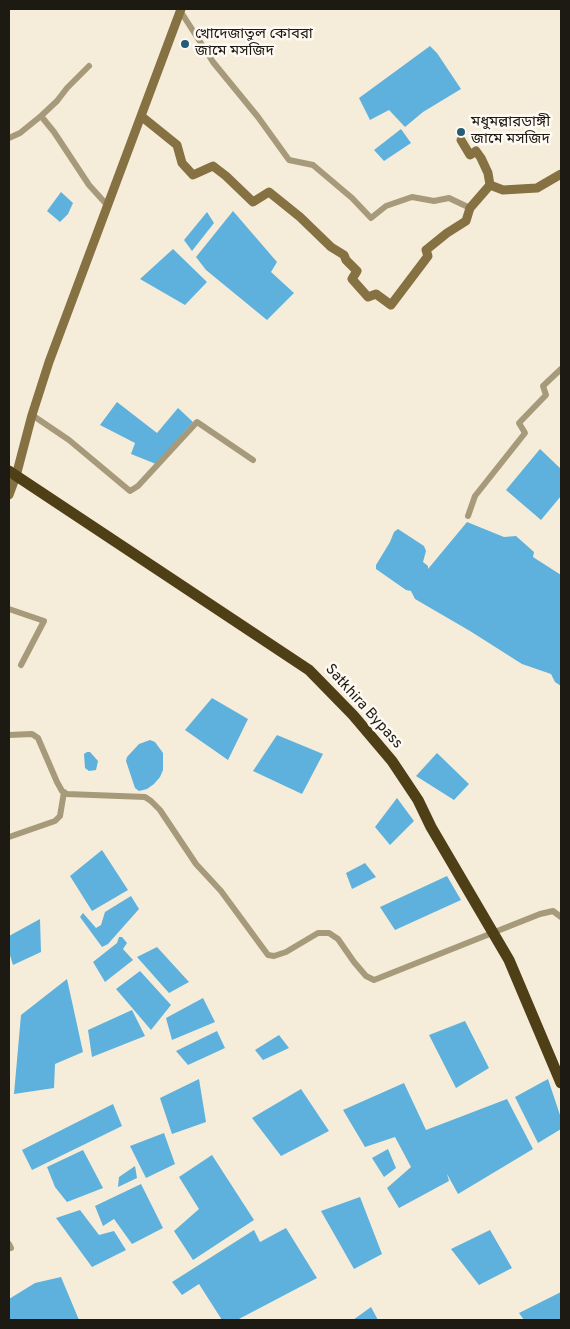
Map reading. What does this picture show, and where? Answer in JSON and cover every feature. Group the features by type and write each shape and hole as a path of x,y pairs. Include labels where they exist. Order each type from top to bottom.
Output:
{"highway":[{"name":"Satkhira Bypass","path":"12,474 309,670 353,715 392,761 418,800 431,827 510,960 561,1082"}],"street":[{"path":"9,495 12,474 49,362 181,10"},
{"path":"181,10 213,62 258,117 289,160 313,165 352,198 371,218 386,206 412,197 434,202 449,198 470,208"},
{"path":"9,138 20,133 41,116 89,66"},
{"path":"41,116 54,132 89,185 108,206"},
{"path":"141,116 177,145 182,163 192,175 213,166 253,202 269,192 344,255 346,260 357,271 352,279 368,297 376,294 391,305 428,256 426,250 430,245 466,221 470,208 490,185"},
{"path":"461,140 470,155 476,151 481,158 488,173 490,185"},
{"path":"490,185 503,190 537,188 561,174"},
{"path":"468,516 475,496 525,433 519,423 546,395 543,386 561,369"},
{"path":"32,415 69,440 130,491 138,486 197,422 253,460"},
{"path":"9,609 44,621 21,665"},
{"path":"9,735 32,734 38,738 57,782 64,792 74,795 145,797 151,801 160,810 196,864 220,891 268,954 274,956 286,952 318,933 329,933 338,939 366,976 374,980 540,914 553,911 561,917"},
{"path":"9,837 55,821 60,816 64,792"}],"water":[{"path":"430,46 437,53 461,89 423,112 405,127 389,110 370,120 359,98"},
{"path":"401,129 411,143 384,161 374,150"},
{"path":"61,192 73,203 68,214 60,222 47,211"},
{"path":"233,211 277,262 271,272 294,293 267,320 206,270 196,257"},
{"path":"207,212 214,223 192,251 184,240"},
{"path":"173,249 207,282 185,305 140,279"},
{"path":"117,402 157,433 178,408 193,422 156,464 131,454 135,443 100,425"},
{"path":"540,449 561,469 561,496 541,520 506,490"},
{"path":"467,522 504,537 516,536 534,552 533,557 561,575 561,686 555,682 551,674 522,664 415,599 411,591 406,590 376,569 376,565 394,532 398,529 424,546 426,551 423,562 428,566 428,569"},
{"path":"212,698 248,719 228,760 185,730"},
{"path":"277,735 323,754 302,794 253,771"},
{"path":"150,740 155,742 163,753 163,770 154,784 147,789 139,791 135,788 126,761 127,757 139,744"},
{"path":"90,752 98,761 96,770 89,771 85,768 84,754"},
{"path":"437,753 469,784 454,800 416,776"},
{"path":"397,798 414,821 390,845 375,827"},
{"path":"102,850 128,890 92,911 70,876"},
{"path":"365,863 376,877 352,889 346,873"},
{"path":"447,876 461,900 395,930 380,907"},
{"path":"131,896 139,909 108,944 102,947 80,917 83,913 96,928 101,925 105,912"},
{"path":"40,919 41,952 13,965 9,952 9,936"},
{"path":"119,937 122,937 127,943 123,949 133,960 105,982 93,962 117,943"},
{"path":"157,947 189,982 169,993 137,957"},
{"path":"140,971 171,1005 151,1030 116,989"},
{"path":"67,979 83,1052 55,1064 54,1088 14,1094 21,1015"},
{"path":"203,998 215,1022 172,1040 166,1018"},
{"path":"132,1010 145,1036 92,1057 88,1030"},
{"path":"465,1021 489,1068 456,1088 429,1035"},
{"path":"217,1031 225,1048 188,1065 176,1051"},
{"path":"279,1035 289,1048 263,1060 255,1050"},
{"path":"199,1079 206,1122 172,1134 160,1098"},
{"path":"548,1079 561,1118 561,1129 538,1143 515,1097"},
{"path":"404,1083 426,1130 507,1099 533,1149 458,1194 447,1174 449,1181 399,1208 387,1188 411,1167 395,1137 365,1147 343,1110"},
{"path":"301,1089 329,1131 281,1156 252,1118"},
{"path":"113,1104 122,1126 32,1170 22,1150"},
{"path":"164,1133 175,1164 146,1178 130,1146"},
{"path":"388,1149 396,1168 384,1177 372,1158"},
{"path":"83,1150 103,1188 67,1202 55,1187 47,1167"},
{"path":"212,1155 254,1220 193,1260 174,1231 199,1209 179,1177"},
{"path":"135,1166 137,1178 118,1187 119,1177"},
{"path":"141,1184 163,1228 132,1244 114,1219 103,1226 95,1206"},
{"path":"360,1197 382,1254 354,1269 321,1211"},
{"path":"80,1210 99,1235 114,1231 126,1250 92,1267 56,1218"},
{"path":"286,1228 317,1278 237,1320 222,1320 199,1284 182,1295 172,1282 254,1230 260,1242"},
{"path":"490,1230 512,1268 479,1285 451,1249"},
{"path":"61,1277 79,1320 9,1320 9,1299 35,1283"},
{"path":"561,1292 561,1320 524,1320 519,1313"},
{"path":"371,1307 378,1320 353,1320"}],"place":[{"name":"খোদেজাতুল কোবরা জামে মসজিদ","path":"185,44"},
{"name":"মধুমল্লারডাঙ্গী জামে মসজিদ","path":"461,132"}]}
